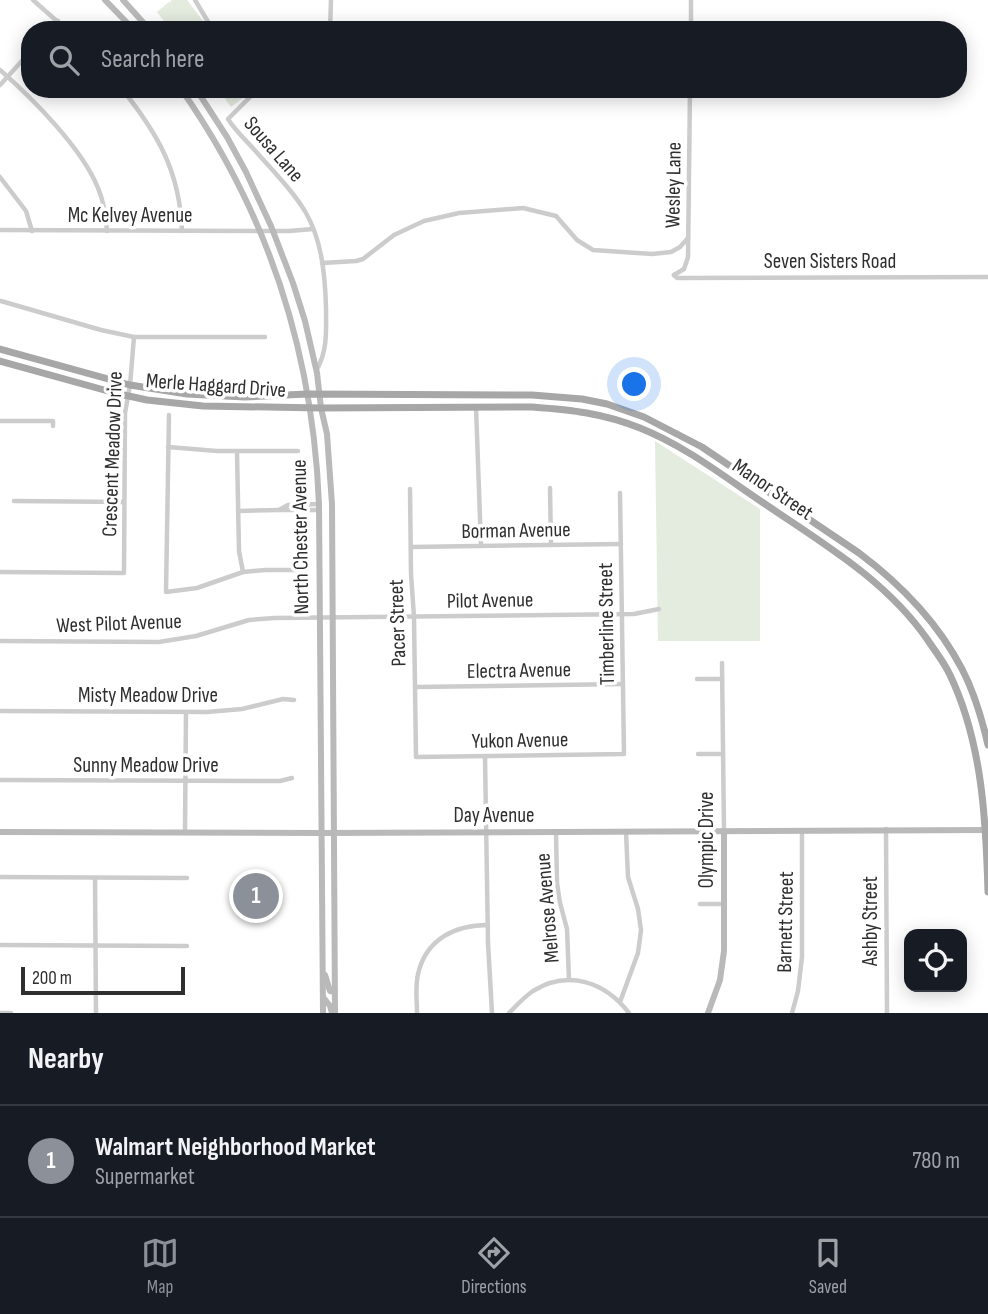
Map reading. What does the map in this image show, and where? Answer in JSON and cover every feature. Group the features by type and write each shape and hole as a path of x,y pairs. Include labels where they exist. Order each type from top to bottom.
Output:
{"main road":[{"path":"122,0 142,21"},
{"path":"107,2 125,10 131,9"},
{"path":"107,2 125,21"},
{"name":"North Chester Avenue","path":"187,98 235,178 260,230 278,277 305,376 315,439 319,507 323,1013"},
{"name":"North Chester Avenue","path":"202,98 246,172 274,231 305,321 325,424 330,477 334,1013"},
{"name":"Merle Haggard Drive","path":"0,349 160,391 215,396 307,394"},
{"name":"Merle Haggard Drive","path":"0,360 99,390 170,403 219,407 309,407"},
{"name":"Manor Street","path":"307,394 532,395 582,399 607,404 671,431 702,447 882,570 941,634 962,669 980,714 988,745"},
{"name":"Manor Street","path":"309,407 532,407 604,416 666,439 851,562 896,600 919,626 950,674 972,734 987,830 988,892"},
{"name":"Day Avenue","path":"0,832 322,834 987,830"},
{"name":"Olympic Drive","path":"708,1013 723,965 724,831"},
{"path":"323,963 329,989 335,992"},
{"path":"323,998 334,1013"}],"street":[{"path":"33,0 58,21"},
{"path":"195,0 208,21"},
{"path":"330,21 331,0"},
{"path":"691,0 691,21"},
{"path":"0,85 21,62"},
{"path":"0,70 21,90"},
{"path":"29,98 52,122 86,165 101,195 107,231"},
{"path":"129,98 151,127 165,153 178,192 182,231"},
{"name":"Sousa Lane","path":"248,98 228,120 298,201 313,229"},
{"name":"Wesley Lane","path":"674,275 684,269 688,261 690,98"},
{"path":"0,177 26,211 32,230"},
{"path":"322,263 363,259 394,235 424,221 458,213 523,208 556,216 576,240 593,250 652,254 671,252 688,238"},
{"path":"313,229 322,263 325,293 326,341 322,360 316,370"},
{"name":"Mc Kelvey Avenue","path":"0,230 313,229"},
{"name":"Seven Sisters Road","path":"674,275 677,278 988,277"},
{"path":"1,301 134,337 265,337"},
{"name":"Crescent Meadow Drive","path":"0,572 124,573 125,413 134,337"},
{"path":"476,407 481,546"},
{"path":"169,415 166,592 197,588 243,572 305,570"},
{"path":"0,421 52,421 52,426"},
{"path":"168,447 237,452 298,451"},
{"path":"237,452 239,551 243,572"},
{"path":"550,488 551,545"},
{"name":"Pacer Street","path":"410,489 416,757"},
{"name":"Timberline Street","path":"620,493 624,754"},
{"path":"14,501 124,502"},
{"path":"238,511 279,510 288,505 319,507"},
{"name":"Borman Avenue","path":"411,547 621,544"},
{"name":"Pilot Avenue","path":"320,617 634,614 659,609"},
{"name":"West Pilot Avenue","path":"0,641 159,642 196,636 249,620 320,617"},
{"name":"Olympic Drive","path":"722,663 724,831"},
{"path":"697,679 722,679"},
{"name":"Electra Avenue","path":"415,687 623,684"},
{"name":"Misty Meadow Drive","path":"0,711 224,711 294,699"},
{"path":"185,833 186,712"},
{"name":"Yukon Avenue","path":"416,757 624,754"},
{"path":"698,754 723,754"},
{"path":"485,756 492,1013"},
{"name":"Sunny Meadow Drive","path":"0,780 185,782 280,781 292,778"},
{"name":"Barnett Street","path":"792,1013 802,957 802,830"},
{"name":"Ashby Street","path":"886,830 887,1013"},
{"name":"Melrose Avenue","path":"556,832 558,892 567,929 569,980"},
{"path":"620,1002 638,953 640,930 638,909 628,877 626,832"},
{"path":"0,877 187,878"},
{"path":"95,878 96,1013"},
{"path":"700,904 724,904"},
{"path":"417,1013 418,975 430,949 442,937 457,929 488,925"},
{"path":"0,945 187,946"},
{"path":"509,1013 535,990 553,982 569,980 596,985 620,1002 629,1013"},
{"path":"0,1013 11,1013"}],"shaded area":[{"path":"187,0 203,21 164,21 157,12 169,2 171,4 170,2"},
{"path":"224,98 243,98 231,107"},
{"path":"655,441 760,509 760,641 658,641"}],"place":[{"name":"Walmart Neighborhood Market","path":"256,896"}]}
